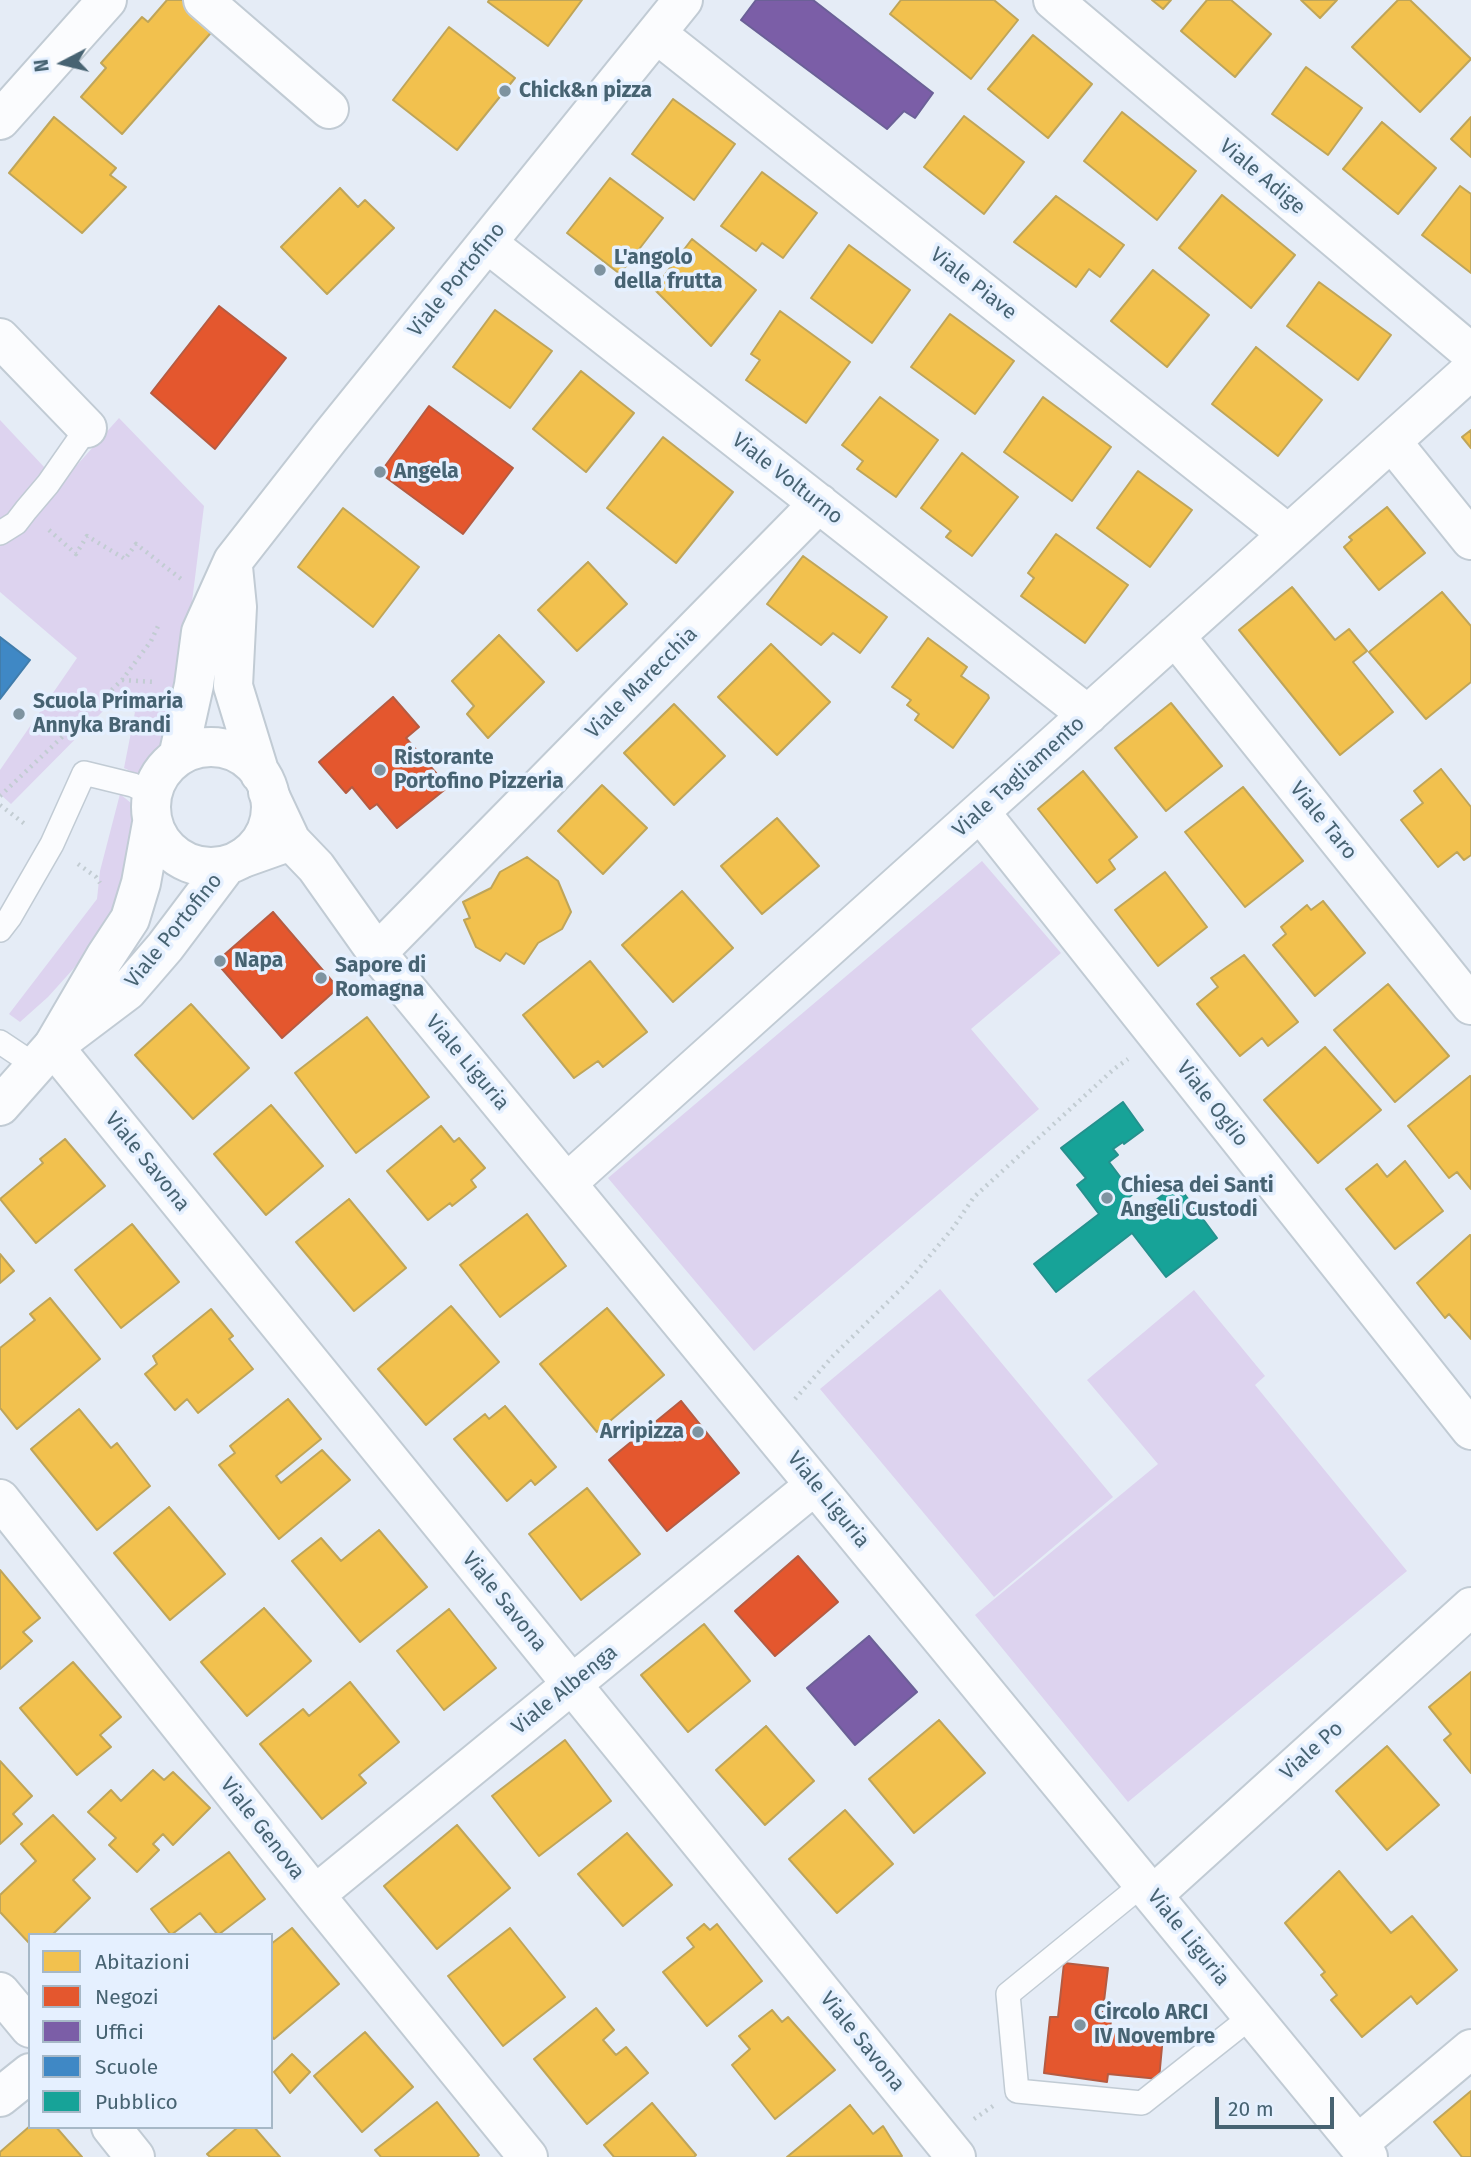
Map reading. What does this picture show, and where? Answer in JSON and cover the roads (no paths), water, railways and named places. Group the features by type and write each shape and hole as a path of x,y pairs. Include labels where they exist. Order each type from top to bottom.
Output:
{"street":[{"path":"0,120 107,0"},
{"path":"203,0 329,110"},
{"name":"Viale Portofino","path":"264,783 233,686 229,638 237,607 233,561 683,0"},
{"name":"Viale Adige","path":"1053,0 1471,353"},
{"name":"Viale Piave","path":"657,34 1288,534"},
{"name":"Viale Volturno","path":"487,243 1088,715"},
{"path":"0,338 87,428"},
{"name":"Viale Tagliamento","path":"567,1183 1471,370"},
{"path":"1392,442 1471,540"},
{"name":"Viale Marecchia","path":"377,953 819,503"},
{"name":"Viale Taro","path":"1175,636 1471,1005"},
{"name":"Viale Portofino","path":"178,757 194,685 229,638"},
{"path":"235,862 257,846 267,829 271,811 264,783 249,761 232,751 214,747 195,749 178,757 164,769 157,781 152,808 160,840 173,854 189,864 207,868 235,862 291,841"},
{"name":"Viale Liguria","path":"264,783 291,841 316,867 377,953 1363,2151"},
{"name":"Viale Portofino","path":"45,1056 130,919 141,883 152,808"},
{"name":"Viale Oglio","path":"980,812 1471,1430"},
{"name":"Viale Portofino","path":"0,1106 45,1056 127,991 235,862"},
{"name":"Viale Savona","path":"45,1056 572,1685 949,2148"},
{"name":"Viale Albenga","path":"315,1895 815,1485"},
{"name":"Viale Genova","path":"0,1499 315,1895 528,2157"},
{"name":"Viale Po","path":"1148,1890 1471,1608"},
{"path":"0,1992 28,2026"},
{"path":"1363,2151 1471,2049"},
{"path":"0,2097 28,2075"},
{"path":"113,2129 135,2157"}],"lane":[{"path":"0,533 16,523 48,484 87,428"},
{"path":"0,930 52,844 84,773 132,785 152,808"},
{"path":"0,1042 45,1056"},
{"path":"1148,1890 1008,1994 1017,2091 1142,2103 1252,2016"}],"place":[{"name":"Chick&n pizza","path":"505,91"},
{"name":"L'angolo della frutta","path":"600,270"},
{"name":"Angela","path":"380,472"},
{"name":"Scuola Primaria Annyka Brandi","path":"19,714"},
{"name":"Ristorante Portofino Pizzeria","path":"380,770"},
{"name":"Napa","path":"220,961"},
{"name":"Sapore di Romagna","path":"321,978"},
{"name":"Chiesa dei Santi Angeli Custodi","path":"1107,1198"},
{"name":"Arripizza","path":"698,1432"},
{"name":"Circolo ARCI IV Novembre","path":"1080,2025"}]}
